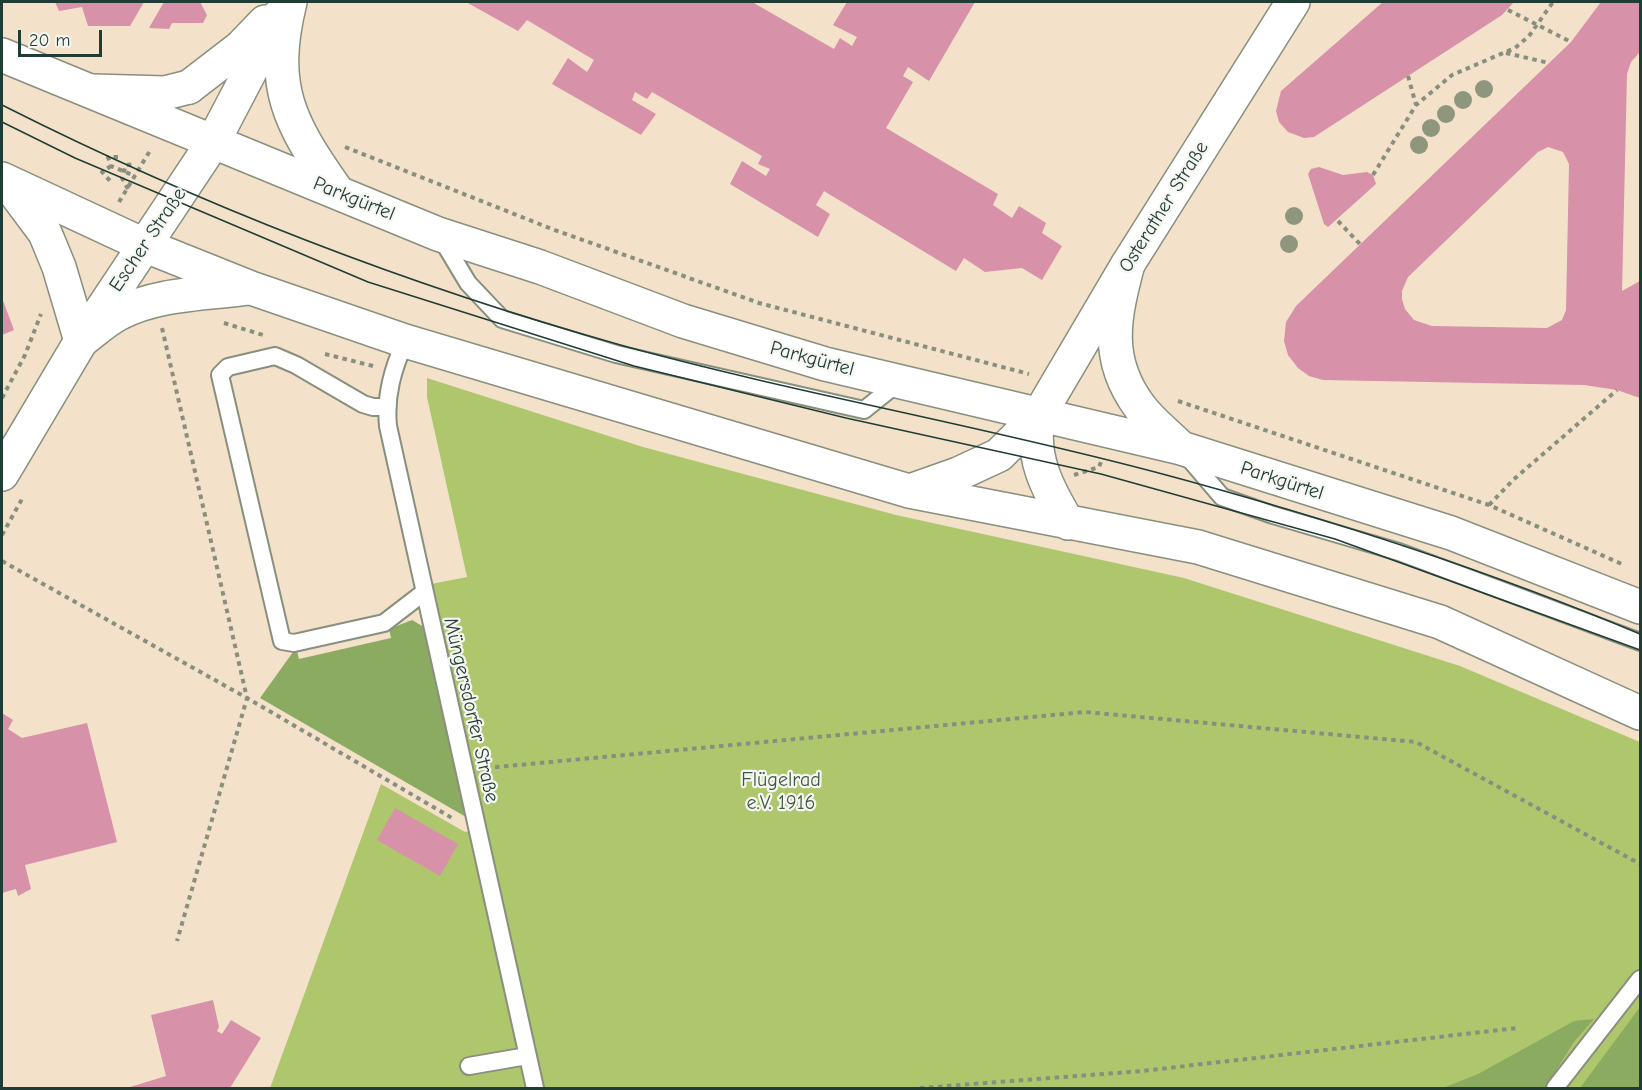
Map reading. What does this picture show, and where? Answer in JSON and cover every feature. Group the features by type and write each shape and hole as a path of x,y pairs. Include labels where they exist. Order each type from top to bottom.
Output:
{"main road":[{"path":"88,91 165,93 189,87 241,48 287,2"},
{"path":"287,2 280,62 285,93 296,128 337,191"},
{"name":"Escher Straße","path":"2,474 81,341 212,144 287,2"},
{"name":"Osterather Straße","path":"1039,415 1128,264 1293,2"},
{"name":"Parkgürtel","path":"2,56 212,144 337,191 438,234 540,267 683,321 825,364 1181,448 1451,533 1641,607"},
{"path":"5,181 45,233 59,267 81,341 117,314 139,305 157,300 251,288"},
{"path":"5,181 146,246 251,288 405,341 909,491 1198,547 1440,622 1641,713"},
{"path":"1128,264 1117,307 1113,345 1127,384 1140,407 1181,448"},
{"path":"909,491 958,474 999,455 1039,415"},
{"path":"1039,415 1035,443 1040,464 1054,500 1068,523"}],"lane":[{"path":"438,234 468,283 502,319 616,354 864,410 900,381"},
{"name":"Müngersdorfer Straße","path":"405,341 392,371 386,407 388,426 423,593 535,1089"},
{"path":"386,407 373,408 363,404 296,365 275,356 228,367 220,375 282,641 294,643 384,622 423,593"},
{"path":"1181,448 1222,497 1273,515 1399,552 1641,642"},
{"path":"1555,1089 1641,979"},
{"path":"470,1066 527,1056"}],"path":[{"path":"1373,175 1416,105 1452,75 1505,53 1521,42 1537,25 1552,2"},
{"path":"1508,10 1571,42"},
{"path":"1505,53 1549,63"},
{"path":"1408,76 1416,105"},
{"path":"104,226 167,124"},
{"path":"336,144 552,229 759,303 1059,382"},
{"path":"118,157 108,157 111,166 135,176"},
{"path":"129,190 122,178 123,171 126,165 135,164"},
{"path":"111,166 102,171 112,183"},
{"path":"1338,221 1360,244"},
{"path":"2,398 26,355 45,303"},
{"path":"161,326 247,698 177,941"},
{"path":"1489,505 1531,464 1617,390"},
{"path":"1173,399 1489,505 1631,568"},
{"path":"2,561 247,698 463,824 475,823"},
{"path":"464,770 1085,712 1416,742 1641,864"},
{"path":"920,1089 1142,1071 1517,1028"}],"green space":[{"name":"Flügelrad e.V. 1916","path":"427,378 643,447 896,515 1184,578 1460,666 1640,742 1640,1088 270,1088 381,784 465,832 485,827 431,584 467,577 427,397"},
{"path":"412,620 424,627 429,642 466,817 260,698 293,652 297,651 299,659 391,638 389,629"},
{"path":"1640,1007 1640,1088 1580,1088"},
{"path":"1594,1019 1574,1042 1545,1088 1443,1088 1478,1074 1574,1021"}],"building":[{"path":"55,2 144,2 130,26 88,26 82,7 59,11"},
{"path":"164,2 200,2 207,15 203,23 172,23 169,29 149,28"},
{"path":"466,2 752,2 834,49 840,38 852,46 857,37 833,25 847,2 975,2 929,81 908,67 903,76 913,82 886,128 998,194 993,205 1012,218 1019,206 1046,223 1042,233 1062,246 1042,280 1022,268 985,272 964,258 956,271 824,191 816,205 830,214 818,237 730,184 742,161 766,176 770,169 758,164 762,156 652,92 647,99 635,92 632,100 656,114 641,135 552,84 568,58 587,72 594,60 527,20 518,31"},
{"path":"1383,2 1514,2 1502,15 1314,137 1304,138 1288,132 1279,122 1276,111 1281,91"},
{"path":"1601,2 1640,2 1640,52 1631,62 1627,74 1622,291 1640,281 1640,398 1617,390 1584,385 1323,380 1309,376 1298,368 1288,355 1284,341 1286,322 1296,306 1571,42","holes":["1548,147 1563,152 1569,164 1566,310 1562,320 1547,328 1432,326 1414,320 1405,309 1402,299 1402,291 1408,277 1538,152"]},
{"path":"1319,167 1343,175 1367,172 1373,175 1376,184 1328,227 1324,224 1308,174 1311,169"},
{"path":"2,298 14,330 2,335"},
{"path":"2,713 13,720 8,729 22,738 87,723 117,842 25,865 31,889 18,896 16,889 2,893"},
{"path":"395,808 458,844 440,876 377,840"},
{"path":"213,1000 219,1027 217,1031 222,1034 231,1020 261,1038 230,1088 127,1088 166,1076 151,1015"}],"tram line":[{"path":"2,105 77,142 229,209 385,270 544,323 690,363 1089,455 1217,489 1340,525 1461,565 1640,634"},
{"path":"2,122 75,158 368,282 634,366 846,418 1101,474 1335,539 1640,650"}]}
